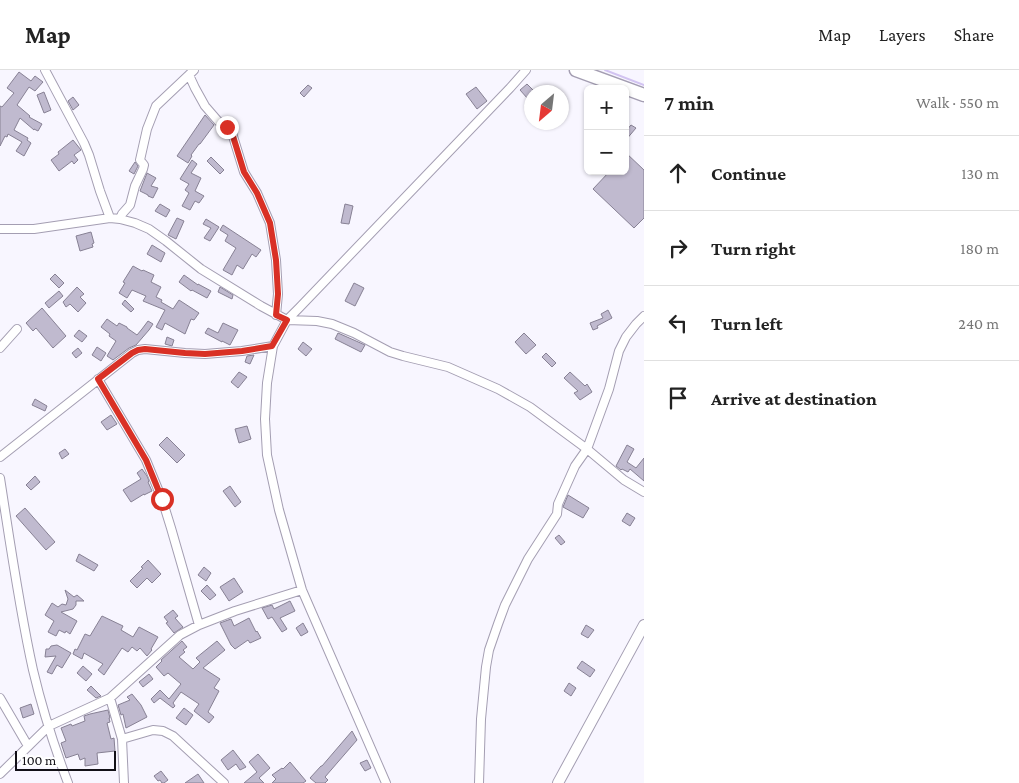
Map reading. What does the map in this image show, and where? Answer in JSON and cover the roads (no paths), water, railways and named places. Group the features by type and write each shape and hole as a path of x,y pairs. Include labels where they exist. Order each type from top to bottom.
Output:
{"main road":[{"path":"576,70 644,95"}],"street":[{"path":"45,70 89,155 110,218"},
{"path":"386,783 302,590 279,510 267,455 265,419 272,346 287,320 526,70"},
{"path":"120,219 130,204 135,186 143,169 144,165 140,160 156,106 192,72"},
{"path":"192,72 194,88 205,106 232,133 244,172 257,193 270,223 276,260 278,294 276,315"},
{"path":"0,229 34,229 110,218 120,219 149,229 201,269 276,315 287,320 317,321 332,324 390,352 448,368 498,389 530,407 587,449 624,480 644,492"},
{"path":"479,783 482,710 489,650 505,605 528,559 558,514 558,504 575,466 587,449 609,389 619,351 626,337 644,316"},
{"path":"0,348 17,329"},
{"path":"0,457 98,379 138,350 205,354 272,346"},
{"path":"98,379 146,460 162,499 199,625"},
{"path":"0,478 33,670 68,783"},
{"path":"0,774 49,726 110,698 180,636 199,625 235,611 302,590"},
{"path":"558,783 644,625"},
{"path":"0,698 28,746"},
{"path":"110,698 122,739 124,783"},
{"path":"122,739 153,730 162,730 173,736 224,783"}],"waterway":[{"path":"605,70 644,85"}]}
